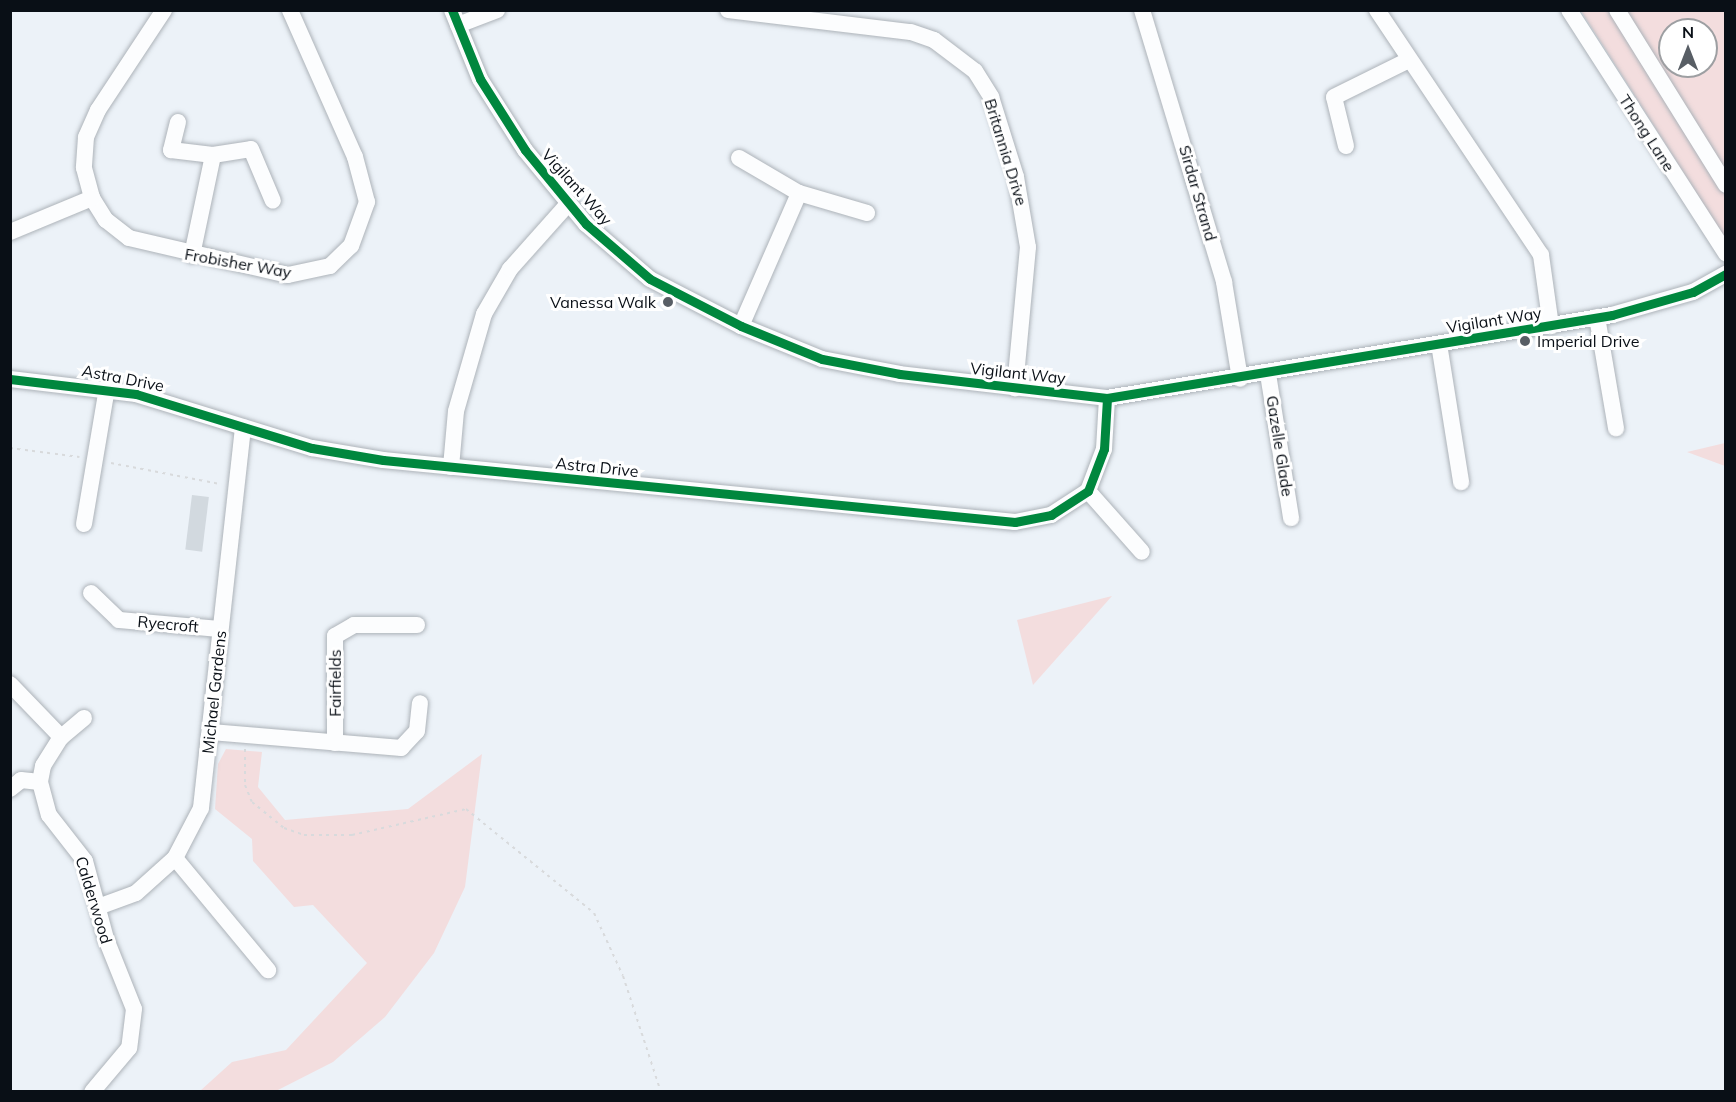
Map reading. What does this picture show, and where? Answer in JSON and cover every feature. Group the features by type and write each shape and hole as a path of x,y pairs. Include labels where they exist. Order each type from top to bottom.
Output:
{"street":[{"name":"Frobisher Way","path":"164,10 98,110 86,137 84,168 92,198 106,220 129,238 192,255 288,275 310,273 330,266 351,246 364,220 367,202 358,167 290,10"},
{"path":"455,18 497,10"},
{"name":"Britannia Drive","path":"728,10 911,32 934,40 975,71 991,96 1016,177 1028,247 1015,388"},
{"name":"Sirdar Strand","path":"1142,10 1224,282 1240,378"},
{"path":"1377,10 1541,255 1551,326"},
{"name":"Thong Lane","path":"1569,10 1725,254"},
{"path":"1617,10 1725,185"},
{"name":"Vigilant Way","path":"455,18 480,79 525,150 568,204 650,279 741,326 822,359 1015,388 1107,398 1268,374 1597,317 1684,295 1725,274"},
{"path":"1346,146 1334,98 1409,60"},
{"path":"178,122 171,150 213,155 251,149 273,201"},
{"path":"192,255 213,155"},
{"path":"739,158 799,193 867,213"},
{"path":"741,326 799,193"},
{"path":"10,232 92,198"},
{"path":"451,467 456,411 484,314 510,269 568,204"},
{"path":"1597,317 1616,428"},
{"path":"1439,344 1461,482"},
{"name":"Gazelle Glade","path":"1268,374 1292,518"},
{"name":"Astra Drive","path":"10,379 107,388 312,448 451,467 1015,522 1051,515 1088,490"},
{"path":"84,524 107,388"},
{"path":"1107,398 1104,450 1088,490 1142,552"},
{"name":"Michael Gardens","path":"98,907 136,893 175,858 201,808 243,427"},
{"name":"Ryecroft","path":"91,593 118,620 220,628"},
{"name":"Fairfields","path":"335,743 335,636 354,626 417,626"},
{"path":"10,684 61,737"},
{"path":"211,732 388,747 410,743 420,703"},
{"path":"10,789 21,780 40,782 43,766 61,737 84,718"},
{"name":"Calderwood","path":"40,782 49,814 85,861 135,1020 129,1048 92,1092"},
{"path":"175,858 268,970"}],"path":[{"path":"10,448 95,460 228,485"},
{"path":"246,735 245,785 252,802 284,828 304,835 352,835 466,808 594,913 623,976 661,1092"}],"shaded area":[{"path":"1581,11 1725,11 1725,238"},
{"path":"1725,443 1725,466 1687,452"},
{"path":"1112,596 1033,685 1017,620"},
{"path":"226,749 262,752 258,787 285,820 408,809 482,754 465,887 434,953 385,1017 333,1062 276,1091 200,1091 232,1062 286,1050 367,963 313,905 294,907 253,861 252,839 215,809 218,764"}],"building":[{"path":"192,495 209,497 202,552 185,550"}],"cycle path":[{"path":"452,10 480,79 525,150 586,224 650,279 741,326 822,359 900,374 1107,398 1612,315 1693,292 1726,274"},
{"path":"10,379 136,394 312,448 383,460 1015,522 1051,515 1088,491 1104,449 1107,398"}],"place":[{"name":"Vanessa Walk","path":"668,302"},
{"name":"Imperial Drive","path":"1525,341"}]}
